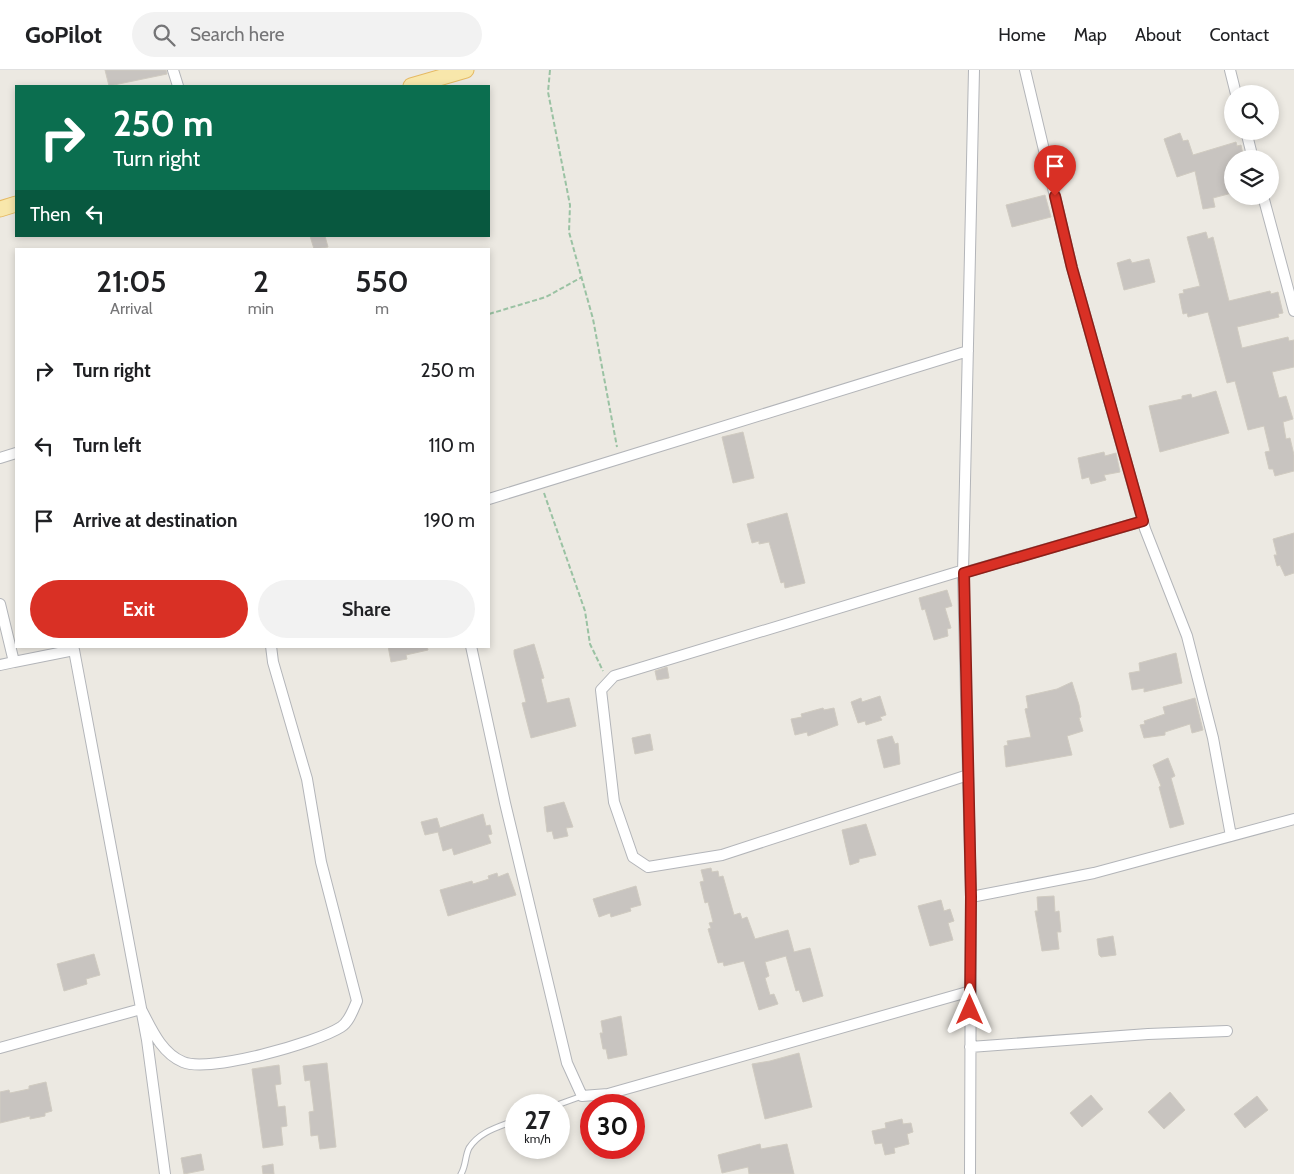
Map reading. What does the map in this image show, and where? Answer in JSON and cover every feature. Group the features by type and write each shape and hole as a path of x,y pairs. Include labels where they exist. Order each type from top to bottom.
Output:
{"main road":[{"path":"412,85 426,76 466,70"},
{"path":"0,209 15,204"}],"street":[{"path":"174,70 178,85"},
{"path":"970,1174 971,897 964,571 974,70"},
{"path":"1026,70 1072,268 1143,521 1187,636 1213,738 1231,836"},
{"path":"1230,70 1234,85"},
{"path":"1265,205 1294,311"},
{"path":"490,499 968,352"},
{"path":"0,458 15,453"},
{"path":"968,775 722,855 648,867 633,857 614,802 601,690 614,676 687,652 1143,521"},
{"path":"0,604 14,662"},
{"path":"0,665 79,648 141,1009 148,1040 165,1174"},
{"path":"141,1009 158,1040 172,1056 185,1063 201,1064 250,1058 327,1035 343,1026 356,1002 321,862 307,780 273,662 271,648"},
{"path":"471,648 505,803 564,1053 581,1094"},
{"path":"971,897 1094,873 1294,819"},
{"path":"608,1094 970,992"},
{"path":"0,1048 141,1009"},
{"path":"970,1047 1148,1034 1227,1031"}],"lane":[{"path":"461,1174 469,1149 484,1133 505,1124"}],"path":[{"path":"550,70 548,92 570,205 569,232 593,319 619,460"},
{"path":"490,314 546,298 582,277"},
{"path":"541,484 585,611 590,644 609,682"}],"building":[{"path":"105,70 166,70 167,74 114,85 109,85"},
{"path":"1180,133 1183,141 1188,140 1193,155 1236,142 1237,146 1241,145 1242,150 1224,150 1224,195 1213,198 1215,207 1203,209 1195,171 1177,177 1164,139"},
{"path":"1045,195 1051,217 1012,227 1006,205"},
{"path":"1206,232 1208,239 1213,237 1229,301 1270,291 1271,294 1278,292 1283,313 1278,314 1279,317 1237,327 1242,348 1288,337 1289,341 1294,340 1294,367 1272,372 1279,398 1286,396 1293,419 1283,422 1286,439 1290,438 1294,455 1294,471 1275,476 1273,469 1269,469 1265,452 1270,451 1264,426 1248,430 1235,381 1227,383 1208,312 1188,317 1187,313 1183,314 1179,294 1184,293 1183,290 1200,286 1187,237"},
{"path":"310,237 325,237 328,247 314,248"},
{"path":"1130,259 1132,263 1149,259 1155,282 1124,290 1117,263"},
{"path":"1216,391 1229,433 1160,452 1149,406 1182,399 1182,396 1191,394 1192,398"},
{"path":"743,432 754,478 733,483 722,437"},
{"path":"1104,452 1105,456 1116,453 1120,472 1104,475 1106,480 1091,484 1089,477 1082,479 1078,458"},
{"path":"787,513 805,583 785,588 784,582 781,583 769,542 759,544 759,541 752,543 747,524"},
{"path":"1294,533 1294,573 1285,576 1280,565 1277,566 1274,555 1277,555 1273,539"},
{"path":"947,590 952,606 945,608 951,628 947,629 948,636 934,640 925,609 922,610 919,598"},
{"path":"534,644 544,678 541,679 547,703 569,698 576,726 531,738 522,703 526,702 514,650"},
{"path":"388,648 428,648 428,650 406,655 407,659 391,662"},
{"path":"1176,653 1182,683 1144,692 1144,688 1132,690 1129,673 1140,671 1139,663"},
{"path":"667,667 669,678 657,680 655,671"},
{"path":"1072,682 1079,705 1081,717 1079,718 1083,731 1067,736 1072,755 1006,767 1004,746 1008,745 1007,741 1031,737 1025,709 1028,708 1026,696 1057,689"},
{"path":"880,696 886,715 880,717 882,720 866,725 865,721 858,723 851,702 861,698 862,702"},
{"path":"1195,698 1203,730 1192,733 1190,724 1165,732 1165,735 1144,738 1140,725 1145,724 1144,721 1165,714 1163,707"},
{"path":"823,708 824,710 834,708 838,725 808,736 807,732 795,735 791,719 802,717 801,714"},
{"path":"650,734 653,750 635,754 632,738"},
{"path":"892,736 895,744 898,743 900,764 884,768 877,740"},
{"path":"1168,758 1175,776 1171,778 1184,824 1170,828 1159,787 1161,786 1153,765"},
{"path":"564,802 573,827 566,828 568,836 554,839 552,831 547,832 544,807"},
{"path":"483,814 486,826 490,825 492,834 488,835 491,843 454,855 452,848 443,851 438,832 425,835 421,822 437,818 440,828"},
{"path":"866,824 876,855 859,859 859,862 850,865 842,830"},
{"path":"711,868 712,872 718,871 719,877 723,876 734,915 740,913 742,919 747,917 755,939 788,930 794,952 810,948 823,996 803,1002 799,990 796,991 786,956 765,962 769,976 765,978 770,995 774,994 778,1004 759,1010 744,961 724,966 723,962 718,963 708,929 711,928 709,923 713,922 708,902 705,903 700,882 704,881 701,870"},
{"path":"497,873 498,877 508,873 516,895 448,916 440,890 472,881 473,884 489,879 488,876"},
{"path":"636,886 641,905 630,908 631,911 611,917 610,913 599,917 593,899"},
{"path":"1054,896 1055,912 1059,911 1061,932 1057,932 1059,949 1042,951 1035,911 1038,911 1037,897"},
{"path":"941,900 944,911 950,909 954,921 948,923 953,940 930,946 918,906"},
{"path":"1113,936 1116,955 1101,957 1099,955 1097,939"},
{"path":"94,954 100,975 86,979 87,984 64,991 57,964"},
{"path":"621,1016 627,1055 608,1059 606,1049 603,1049 600,1033 603,1033 601,1021"},
{"path":"799,1053 812,1107 765,1119 752,1064"},
{"path":"327,1063 336,1147 320,1149 318,1135 311,1136 309,1112 314,1111 310,1080 305,1081 303,1066"},
{"path":"279,1065 281,1084 275,1085 278,1107 285,1106 287,1126 281,1127 283,1145 263,1148 252,1069"},
{"path":"46,1082 52,1111 45,1113 45,1116 30,1119 30,1116 0,1123 0,1092 9,1090 10,1093 29,1089 29,1086"},
{"path":"1170,1092 1185,1110 1164,1129 1148,1112"},
{"path":"1091,1095 1103,1109 1082,1127 1070,1113"},
{"path":"1257,1096 1268,1110 1245,1128 1234,1114"},
{"path":"902,1119 903,1124 911,1123 913,1132 907,1134 909,1144 894,1148 895,1153 885,1155 882,1143 875,1144 872,1131 886,1128 885,1123"},
{"path":"760,1144 761,1149 787,1144 794,1174 749,1174 748,1167 722,1173 718,1155"},
{"path":"201,1154 204,1170 184,1174 181,1158"},
{"path":"273,1164 274,1174 263,1174 262,1166"}],"route":[{"path":"970,1010 971,897 964,573 1143,521 1072,268 1055,196"}]}
